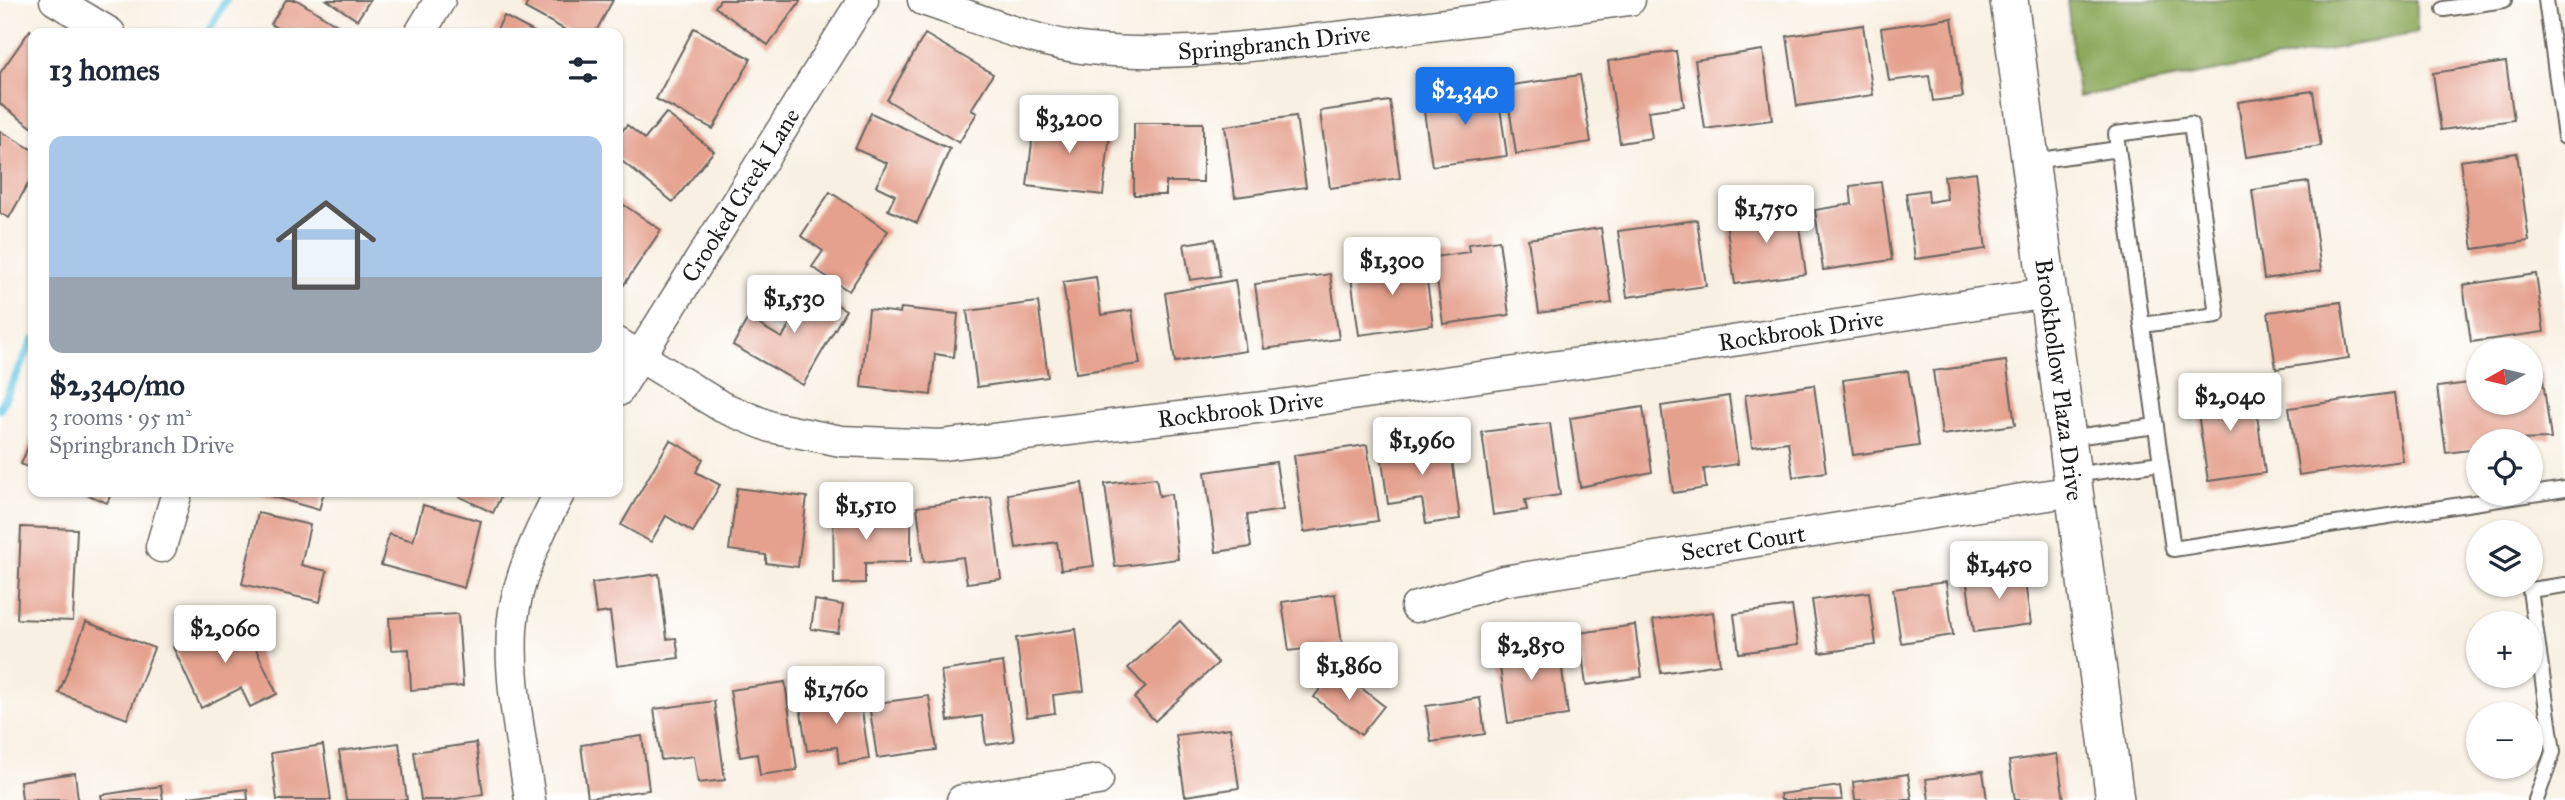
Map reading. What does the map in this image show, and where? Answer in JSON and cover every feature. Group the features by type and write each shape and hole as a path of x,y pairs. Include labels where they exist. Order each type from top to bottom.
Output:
{"street":[{"path":"55,0 102,28"},
{"path":"423,28 440,0"},
{"name":"Crooked Creek Lane","path":"623,372 629,350 863,0"},
{"name":"Springbranch Drive","path":"923,0 1034,37 1079,47 1136,53 1189,53 1367,34 1630,0"},
{"name":"Brookhollow Plaza Drive","path":"2009,0 2115,800"},
{"name":"Rockbrook Drive","path":"629,350 722,407 771,428 841,441 941,445 1273,406 1673,351 2047,293"},
{"name":"Secret Court","path":"1416,607 1503,582 2073,483"},
{"path":"161,547 176,497"},
{"path":"530,800 514,694 512,628 519,594 545,521 557,497"},
{"path":"962,800 1098,780"}],"lane":[{"path":"2444,9 2504,0"},
{"path":"2546,0 2561,81 2565,137"},
{"path":"2142,325 2217,315 2191,124 2116,134 2142,325 2173,549 2565,489"},
{"path":"2030,161 2118,149"},
{"path":"2067,438 2156,426"},
{"path":"2073,483 2161,463"},
{"path":"2536,800 2553,752 2530,590 2565,585"}],"green space":[{"path":"2067,0 2417,0 2417,33 2078,97"}],"building":[{"path":"286,0 297,0 342,28 277,28 271,24"},
{"path":"327,0 370,0 357,20"},
{"path":"529,0 613,0 598,28 562,28 525,8"},
{"path":"720,0 801,0 768,45 715,7"},
{"path":"504,16 527,28 498,28"},
{"path":"1952,18 1963,97 1933,101 1929,76 1889,81 1881,28"},
{"path":"1863,25 1873,95 1797,106 1787,36"},
{"path":"694,28 751,59 713,129 656,99"},
{"path":"28,33 28,124 0,104 0,73"},
{"path":"925,34 993,74 971,110 977,113 959,143 887,100"},
{"path":"1763,50 1772,120 1705,129 1695,60"},
{"path":"1676,51 1684,106 1648,111 1652,138 1620,143 1608,61"},
{"path":"2506,62 2514,120 2441,130 2433,73"},
{"path":"1580,75 1591,142 1516,154 1506,86"},
{"path":"1497,87 1507,156 1432,166 1422,98"},
{"path":"2313,91 2321,146 2246,157 2238,102"},
{"path":"1390,101 1400,178 1330,188 1320,111"},
{"path":"666,113 714,151 673,202 623,162 623,130 627,125 645,139"},
{"path":"871,113 950,149 917,223 888,210 895,195 876,186 887,163 855,149"},
{"path":"1035,115 1111,124 1103,195 1027,186"},
{"path":"1296,116 1306,187 1235,197 1225,126"},
{"path":"1134,123 1203,123 1203,182 1166,182 1166,195 1134,195"},
{"path":"0,131 28,147 28,184 9,218 0,213"},
{"path":"2517,153 2529,241 2473,249 2460,161"},
{"path":"1976,172 1986,249 1915,259 1906,193 1928,190 1929,202 1947,199 1944,176"},
{"path":"1881,182 1892,260 1823,270 1815,210 1852,204 1850,186"},
{"path":"2309,182 2321,271 2264,279 2252,190"},
{"path":"830,192 888,231 849,291 812,267 823,251 801,236"},
{"path":"623,204 661,230 623,286"},
{"path":"1796,206 1806,274 1735,284 1725,216"},
{"path":"1697,220 1706,286 1627,297 1618,231"},
{"path":"1601,228 1612,303 1539,313 1528,239"},
{"path":"1215,239 1220,276 1190,280 1184,244"},
{"path":"1499,240 1509,315 1443,324 1434,257 1469,252 1468,244"},
{"path":"1424,259 1433,325 1359,335 1350,270"},
{"path":"1330,274 1339,339 1264,349 1255,284"},
{"path":"2536,274 2544,332 2500,338 2470,338 2463,285"},
{"path":"1096,277 1101,315 1132,310 1140,364 1076,373 1063,282"},
{"path":"1235,280 1246,351 1175,362 1165,293"},
{"path":"796,281 846,310 803,385 733,345 748,318 782,338 795,314 782,306"},
{"path":"1038,302 1048,377 977,387 967,311"},
{"path":"2341,302 2349,358 2276,369 2268,312"},
{"path":"901,308 958,314 954,357 935,354 931,395 861,387 869,309 900,313"},
{"path":"2006,361 2015,425 1942,435 1933,371"},
{"path":"1908,371 1919,446 1853,455 1843,380"},
{"path":"2543,380 2551,439 2543,439 2543,429 2466,429 2466,450 2446,453 2437,387 2466,383 2466,415 2543,415"},
{"path":"1814,385 1826,472 1793,477 1788,442 1752,447 1745,395"},
{"path":"2253,385 2265,473 2208,481 2195,393"},
{"path":"2394,393 2403,461 2299,475 2289,408"},
{"path":"1729,396 1738,464 1704,469 1706,488 1673,493 1661,406"},
{"path":"1643,407 1652,472 1580,487 1570,418"},
{"path":"1550,423 1560,495 1525,500 1527,510 1493,515 1482,432"},
{"path":"1449,436 1460,519 1426,524 1422,499 1388,504 1380,446"},
{"path":"670,440 703,459 696,472 720,485 693,532 666,516 651,542 621,525"},
{"path":"1367,445 1378,521 1304,532 1294,455"},
{"path":"28,447 28,468 21,464"},
{"path":"1276,462 1283,510 1247,515 1251,547 1216,552 1205,472"},
{"path":"1156,478 1159,496 1171,494 1178,559 1115,567 1105,484"},
{"path":"1082,483 1094,566 1061,570 1057,542 1016,548 1008,494"},
{"path":"737,488 807,497 798,567 766,563 766,555 729,550"},
{"path":"93,497 110,497 107,503"},
{"path":"274,497 323,497 319,510"},
{"path":"460,497 501,497 493,513"},
{"path":"991,497 1001,579 967,583 963,557 924,562 917,507"},
{"path":"833,502 864,502 864,520 911,520 911,562 865,563 865,583 834,584"},
{"path":"423,505 481,521 464,588 381,565 389,534 413,541"},
{"path":"258,513 310,525 301,565 327,571 320,602 242,584"},
{"path":"21,527 77,529 73,621 17,619"},
{"path":"2023,569 2031,624 1974,632 1966,577"},
{"path":"659,574 667,639 676,638 679,658 617,666 610,612 596,614 592,583"},
{"path":"1946,582 1953,635 1901,643 1893,589"},
{"path":"1869,592 1876,645 1820,653 1812,600"},
{"path":"1335,594 1342,644 1289,651 1282,602"},
{"path":"815,600 843,605 838,633 811,629"},
{"path":"1792,606 1798,645 1739,653 1734,614"},
{"path":"1713,612 1720,664 1661,673 1653,620"},
{"path":"458,614 463,686 411,690 409,649 391,650 389,618"},
{"path":"240,615 277,694 250,707 241,688 201,708 173,647"},
{"path":"1180,621 1218,663 1155,721 1134,698 1146,687 1128,668"},
{"path":"86,622 154,648 127,719 59,693"},
{"path":"1635,625 1642,677 1586,685 1579,633"},
{"path":"1076,629 1084,691 1053,695 1055,713 1027,717 1016,638"},
{"path":"1531,635 1534,658 1560,654 1568,715 1508,723 1496,640"},
{"path":"1003,662 1014,741 986,745 982,716 948,721 941,671"},
{"path":"1336,668 1384,706 1361,735 1314,697"},
{"path":"785,682 797,770 760,775 757,754 740,757 730,690"},
{"path":"859,691 869,759 839,764 837,747 807,751 799,700"},
{"path":"929,696 937,750 877,758 869,704"},
{"path":"1480,698 1485,734 1431,742 1426,706"},
{"path":"714,701 725,780 698,783 694,756 661,760 654,709"},
{"path":"1230,728 1239,788 1185,796 1176,735"},
{"path":"642,736 649,790 588,798 581,745"},
{"path":"399,743 407,800 346,800 339,751"},
{"path":"476,743 483,794 450,800 421,800 414,752"},
{"path":"323,745 331,800 277,800 271,753"},
{"path":"2057,754 2064,800 2015,800 2009,761"},
{"path":"1983,771 1987,800 1929,800 1926,779"},
{"path":"75,773 78,800 22,800 20,781"},
{"path":"1908,774 1912,800 1855,800 1853,782"},
{"path":"161,786 163,800 102,800 101,795"},
{"path":"1840,786 1842,800 1781,800 1780,794"},
{"path":"247,789 248,800 190,800 189,797"}],"waterway":[{"path":"210,28 226,0"},
{"path":"0,409 28,350"}]}
